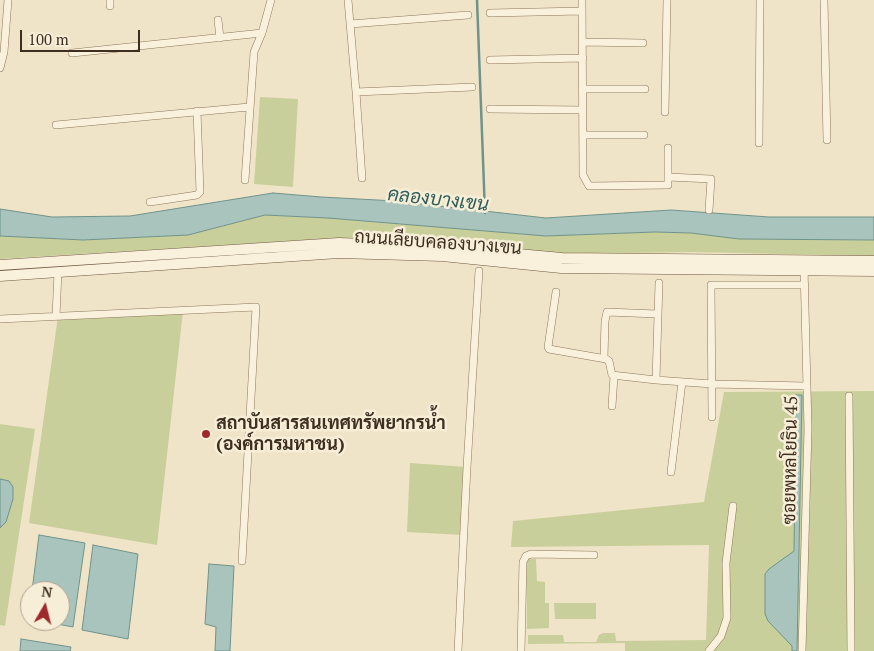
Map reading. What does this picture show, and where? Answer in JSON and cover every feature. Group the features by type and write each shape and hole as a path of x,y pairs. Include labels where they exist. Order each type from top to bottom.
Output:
{"main road":[{"name":"ถนนเลียบคลองบางเขน","path":"0,265 339,243 561,268 804,265 874,261"},
{"name":"ถนนเลียบคลองบางเขน","path":"0,276 387,249"},
{"path":"58,260 58,272"},
{"name":"ถนนเลียบคลองบางเขน","path":"804,265 874,271"}],"street":[{"path":"0,68 4,52 8,0"},
{"path":"244,180 254,52 262,33 271,0"},
{"path":"348,0 362,178"},
{"path":"582,0 583,175 589,186 668,185 668,148"},
{"path":"665,112 667,0"},
{"path":"759,143 760,0"},
{"path":"824,0 827,140"},
{"path":"490,13 582,11"},
{"path":"350,24 468,15"},
{"path":"218,20 220,38"},
{"path":"72,53 262,33"},
{"path":"582,42 643,42"},
{"path":"490,60 583,58"},
{"path":"356,92 472,87"},
{"path":"583,89 645,89"},
{"path":"56,125 250,107"},
{"path":"490,109 583,110"},
{"path":"150,202 197,195 200,192 197,111"},
{"path":"583,136 644,135"},
{"path":"668,177 711,179 709,210"},
{"name":"ซอยพหลโยธิน 45","path":"802,651 808,429 804,265"},
{"path":"458,651 479,270"},
{"path":"56,316 58,272"},
{"path":"656,380 658,283"},
{"path":"712,416 711,285 804,285"},
{"path":"556,292 549,349 604,358 609,361 610,374 614,376 712,384 807,386"},
{"path":"0,319 256,307 242,562"},
{"path":"604,358 607,312 657,314"},
{"path":"612,406 614,376"},
{"path":"671,472 682,382"},
{"path":"849,396 851,651"},
{"path":"709,651 720,636 727,618 726,563 733,506"},
{"path":"522,651 523,562 526,556 531,554 594,555"}],"green space":[{"path":"260,97 298,99 293,187 254,184"},
{"path":"265,215 328,218 546,236 655,232 691,233 739,239 874,240 874,256 690,252 564,254 400,240 339,238 0,259 0,236 83,240 188,235"},
{"path":"183,311 157,545 29,523 58,316"},
{"path":"874,391 874,651 625,651 625,643 528,644 528,635 563,635 564,642 596,642 599,635 603,633 615,633 616,641 706,640 709,545 511,547 513,521 704,502 724,392"},
{"path":"0,424 35,429 5,626 0,625"},
{"path":"410,463 467,467 462,535 407,532"},
{"path":"526,559 536,559 537,581 545,582 545,603 549,603 549,628 527,629"},
{"path":"554,603 596,603 596,619 555,619"}],"water":[{"path":"273,193 396,201 546,218 671,210 769,217 874,217 874,240 739,239 691,233 655,232 546,236 328,218 265,215 188,235 83,240 0,236 0,209 52,217 130,216"},
{"path":"796,395 802,395 797,651 792,651 792,646 768,621 765,614 765,574 794,551"},
{"path":"0,479 9,481 13,487 13,499 6,522 0,528"},
{"path":"39,535 85,543 73,627 70,626 70,581 33,581"},
{"path":"93,545 138,554 128,639 82,630"},
{"path":"209,564 234,566 230,651 215,651 216,627 205,624"},
{"path":"21,639 71,647 70,651 20,651"}],"waterway":[{"name":"คลองบางเขน","path":"477,0 485,213"}],"place":[{"name":"สถาบันสารสนเทศทรัพยากรน้ำ (องค์การมหาชน)","path":"206,434"}]}
